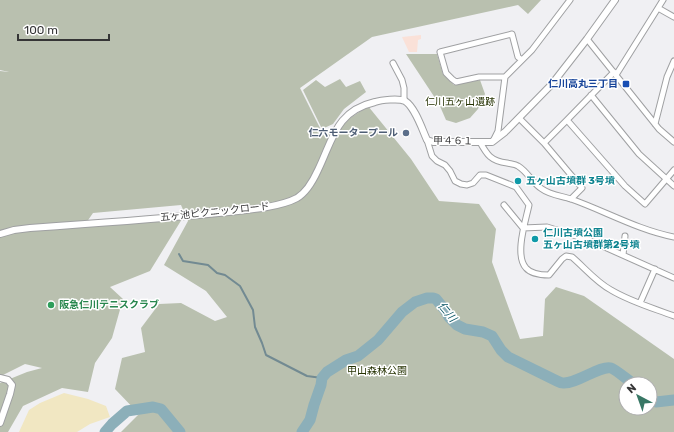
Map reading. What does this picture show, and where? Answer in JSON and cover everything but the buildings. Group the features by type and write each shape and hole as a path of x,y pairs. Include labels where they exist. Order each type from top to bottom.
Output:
{"street":[{"path":"492,142 498,131 505,77 532,50 570,0"},
{"path":"492,142 505,132 552,84 615,0"},
{"path":"544,143 615,73 663,0"},
{"path":"658,8 674,17"},
{"path":"505,77 479,77 456,82 446,73 440,52 512,34 518,57 522,60"},
{"path":"587,39 659,129 674,142"},
{"path":"655,124 667,77 674,61"},
{"path":"393,63 402,80 404,100 410,105 415,113 427,140 432,156 437,161 445,165 455,181 467,185 473,183 480,175 486,175 516,187 529,205 523,228 521,251 522,261 526,269 535,274 549,275 566,256 572,256 598,282 611,290 627,298 674,316"},
{"path":"591,95 639,154 674,186"},
{"name":"五ヶ池ピクニックロード","path":"0,234 30,228 234,212 286,203 297,198 310,186 325,156 329,142 335,131 348,114 360,106 375,102 386,100 404,100"},
{"path":"519,118 544,143 582,188 570,199"},
{"path":"567,120 625,186 645,204 674,170"},
{"name":"甲４６１","path":"427,140 433,142 492,142"},
{"path":"480,142 485,152 491,158 499,162 517,164 540,189 658,233 674,237"},
{"path":"504,205 523,228"},
{"path":"523,228 547,227 590,240 674,278"},
{"path":"623,255 625,236"},
{"path":"640,303 655,269"},
{"path":"0,378 8,380 12,385 0,423"}],"shaded area":[{"path":"421,35 421,39 418,40 417,52 409,52 402,37"}],"green space":[{"name":"甲山森林公園","path":"0,0 541,0 528,14 518,5 372,37 300,88 324,136 368,106 411,159 439,201 479,204 496,229 492,262 520,339 543,336 545,299 556,287 584,296 674,359 674,432 121,432 139,414 115,389 122,358 145,352 141,328 159,304 181,303 215,321 227,317 206,291 164,265 188,221 181,205 93,213 84,226 182,219 150,271 110,287 123,299 112,338 95,363 88,392 62,388 23,406 8,432 0,432 0,383 27,372 42,368 25,364 3,375 0,375 0,71 9,72 0,70"},
{"name":"仁川五ヶ山遺跡","path":"406,54 437,54 443,74 454,85 480,80 485,94 478,109 470,118 456,123 446,120 439,104"},
{"path":"340,79 346,87 360,81 366,92 344,109 333,124 322,129 303,90 316,80 325,87"}],"sand":[{"path":"64,393 88,399 106,406 110,417 90,424 77,432 19,432 29,410 40,403"}],"waterway":[{"path":"179,254 183,261 208,265 217,273 225,275 240,286 253,310 255,327 266,355 307,376 322,378"},
{"name":"仁川","path":"302,432 310,420 322,378 327,372 346,360 358,356 378,340 402,312 415,302 427,298 436,299 457,325 465,329 483,332 492,336 501,350 508,357 559,382 568,383 575,381 601,369 607,368 613,369 623,376"},
{"name":"仁川","path":"658,402 674,400"},
{"name":"仁川","path":"105,432 127,411 153,407 161,409 180,432"}],"place":[{"name":"仁川高丸三丁目","path":"626,84"},
{"name":"仁六モータープール","path":"406,133"},
{"name":"五ヶ山古墳群 3号墳","path":"518,181"},
{"name":"仁川古墳公園 五ヶ山古墳群第2号墳","path":"535,239"},
{"name":"阪急仁川テニスクラブ","path":"51,305"}]}
